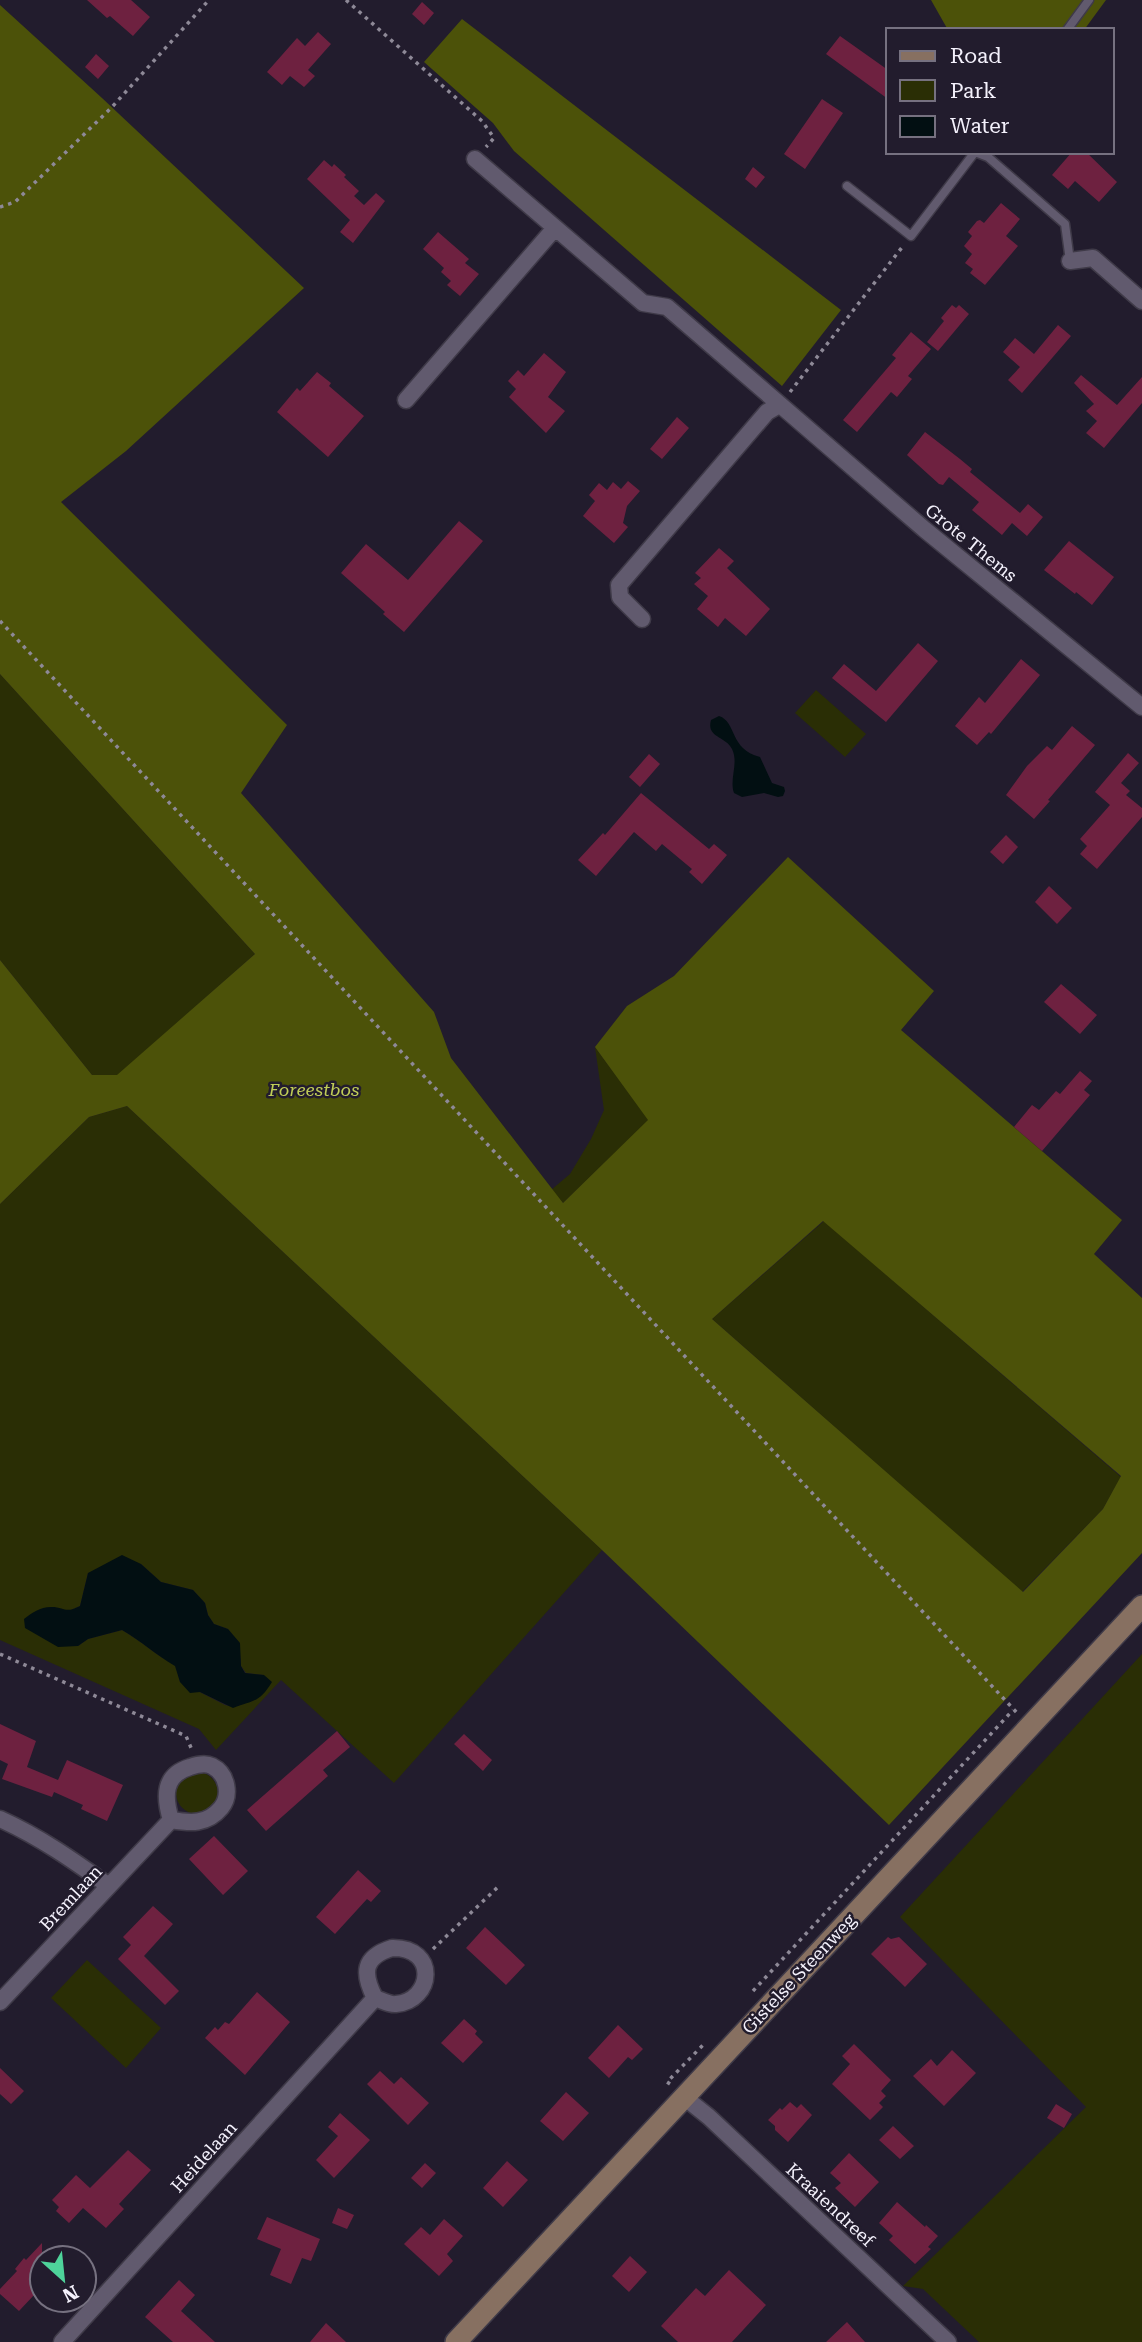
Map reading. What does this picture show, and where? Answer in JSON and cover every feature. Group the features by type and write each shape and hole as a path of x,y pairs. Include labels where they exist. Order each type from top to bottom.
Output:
{"main road":[{"name":"Gistelse Steenweg","path":"456,2342 1142,1606"}],"street":[{"name":"Grote Thems","path":"475,159 643,303 667,307 924,530 1142,707"},
{"path":"406,400 555,228"},
{"path":"1070,261 1093,257 1142,301"},
{"path":"642,619 620,597 619,585 767,412 779,405"},
{"path":"198,1765 212,1766 222,1776 228,1789 225,1803 216,1814 203,1822 171,1820 165,1802 168,1783 179,1770 198,1765"},
{"path":"0,1819 36,1837 109,1886"},
{"name":"Bremlaan","path":"0,2002 171,1820"},
{"path":"392,1948 406,1948 417,1953 426,1975 422,1987 412,1999 394,2005 375,1998 366,1974 369,1961 379,1952 392,1948"},
{"name":"Heidelaan","path":"62,2342 375,1998"},
{"name":"Kraaiendreef","path":"684,2097 709,2117 948,2342"}],"lane":[{"path":"1068,28 1089,0"},
{"path":"847,186 911,236 973,154"},
{"path":"980,154 988,157 1065,224 1070,261"}],"path":[{"path":"0,207 15,202 102,117 209,0"},
{"path":"346,0 488,128 494,138 475,159"},
{"path":"779,405 911,236"},
{"path":"0,621 1029,1725"},
{"path":"0,1654 186,1736 198,1765"},
{"path":"752,1993 1013,1710"},
{"path":"421,1960 500,1885"},
{"path":"684,2097 667,2082 709,2039"}],"green space":[{"path":"931,0 1106,0 1085,28 947,28"},
{"name":"Foreestbos","path":"0,5 304,288 126,451 61,502 287,725 241,793 434,1012 451,1058 563,1203 648,1120 595,1047 627,1006 674,976 788,857 934,991 901,1030 1122,1220 1094,1254 1142,1298 1142,1553 889,1825 602,1550 127,1106 89,1117 0,1204 0,960 92,1075 117,1075 255,954 0,674","holes":["823,1221 1121,1476 1103,1509 1023,1592 712,1319"]},
{"path":"462,19 841,310 782,386 514,151 493,123 424,62"},
{"path":"0,674 255,954 118,1075 92,1075 0,960"},
{"path":"816,690 866,734 845,757 795,713"},
{"path":"595,1047 649,1120 563,1203 551,1190 570,1174 591,1139 604,1110"},
{"path":"127,1106 602,1550 394,1783 281,1680 216,1750 199,1729 0,1640 0,1204 89,1117","holes":["141,1564 161,1582 193,1590 205,1603 214,1624 228,1629 239,1643 241,1666 246,1673 264,1675 244,1703 225,1705 180,1682 176,1666 122,1630 88,1639 78,1646 52,1607 69,1611 80,1606 88,1573"]},
{"path":"824,1221 1121,1477 1103,1509 1022,1592 712,1319"},
{"path":"1142,1654 1142,2342 979,2342 923,2289 903,2286 1086,2107 900,1917"},
{"path":"197,1772 212,1778 218,1793 212,1808 197,1814 182,1808 176,1793 182,1778"},
{"path":"87,1960 161,2028 126,2068 51,1998"}],"water":[{"path":"719,716 729,724 743,748 760,757 772,783 784,787 783,796 764,793 742,797 734,793 734,754 729,745 714,734 710,726 711,720"},
{"path":"122,1555 141,1564 161,1582 193,1590 205,1603 214,1624 228,1629 240,1643 241,1666 245,1673 264,1675 272,1682 263,1694 256,1700 233,1708 200,1692 190,1693 180,1682 175,1666 122,1630 88,1639 78,1646 58,1647 25,1628 24,1619 40,1609 56,1607 68,1610 80,1606 88,1573"}],"building":[{"path":"87,0 131,0 150,17 133,36"},
{"path":"422,2 434,13 424,25 412,14"},
{"path":"318,32 331,44 308,70 315,76 304,87 290,76 282,85 267,72 297,38 305,46"},
{"path":"840,36 886,69 886,98 826,54"},
{"path":"96,54 109,66 98,79 85,67"},
{"path":"822,99 843,113 805,169 784,154"},
{"path":"1070,154 1088,154 1117,182 1099,202 1075,181 1068,189 1052,175"},
{"path":"324,160 332,167 334,164 346,175 344,177 359,191 354,196 364,205 376,193 385,201 353,243 340,232 350,220 307,179"},
{"path":"753,167 765,177 756,188 745,179"},
{"path":"1001,203 1020,219 1006,236 1018,246 985,285 970,273 973,269 965,263 972,254 964,246 972,236 968,232 977,221 984,223"},
{"path":"438,232 469,259 465,263 479,274 460,296 447,285 451,281 441,272 444,268 423,249"},
{"path":"952,305 956,308 959,305 969,314 938,351 927,342 944,321 941,318"},
{"path":"1058,325 1071,336 1022,393 1008,380 1020,367 1003,352 1015,338 1034,354"},
{"path":"911,332 931,349 908,376 912,379 897,397 891,392 857,432 843,420 896,358 892,355"},
{"path":"544,353 566,372 548,397 565,411 546,433 509,397 516,389 508,381 518,370 524,376"},
{"path":"317,372 364,416 328,457 277,412 297,388 300,391"},
{"path":"1081,375 1117,405 1142,377 1142,403 1104,448 1086,433 1097,421 1086,411 1094,404 1074,383"},
{"path":"677,417 689,428 662,459 650,449"},
{"path":"925,432 972,469 970,472 1020,513 1028,504 1043,517 1027,536 1012,523 1002,535 972,510 979,502 949,477 943,485 939,484 907,455"},
{"path":"628,481 640,491 627,506 623,523 628,527 614,543 583,516 595,501 589,495 599,483 607,490 613,482 621,489"},
{"path":"459,521 483,541 404,632 341,573 366,544 408,580"},
{"path":"1069,541 1114,577 1092,605 1044,570"},
{"path":"719,548 734,561 727,568 770,609 746,636 725,618 718,627 697,609 708,596 694,584 701,578 695,573"},
{"path":"918,643 938,661 886,722 832,678 844,664 876,691"},
{"path":"1021,659 1040,675 991,734 989,732 977,745 955,726 979,697 985,703"},
{"path":"1072,726 1095,745 1034,819 1006,795 1027,766 1047,746 1052,750"},
{"path":"1128,753 1139,763 1121,783 1130,791 1126,795 1142,808 1142,817 1097,869 1080,854 1087,846 1080,839 1110,805 1095,792"},
{"path":"649,754 660,764 640,787 629,777"},
{"path":"641,793 709,849 714,844 727,855 702,884 689,872 692,869 662,844 656,851 634,832 596,876 578,860 603,833 605,835"},
{"path":"1006,835 1018,847 1003,864 990,852"},
{"path":"1049,886 1072,908 1057,924 1035,902"},
{"path":"1061,984 1097,1015 1080,1034 1044,1002"},
{"path":"1080,1071 1092,1081 1084,1090 1090,1095 1042,1151 1014,1127 1032,1105 1039,1110 1056,1091 1060,1094"},
{"path":"0,1724 36,1741 27,1767 58,1780 67,1760 123,1785 107,1821 81,1809 83,1805 54,1792 52,1797 2,1779 8,1764 0,1760"},
{"path":"337,1731 350,1747 323,1770 328,1776 266,1831 247,1810"},
{"path":"464,1734 492,1760 483,1771 454,1744"},
{"path":"214,1836 248,1871 223,1895 189,1859"},
{"path":"358,1870 381,1891 371,1902 367,1899 335,1934 316,1917"},
{"path":"153,1906 173,1924 144,1956 179,1991 165,2005 118,1959 131,1945 123,1937"},
{"path":"485,1927 525,1965 506,1985 466,1948"},
{"path":"888,1937 899,1937 927,1964 905,1987 871,1954"},
{"path":"257,1992 290,2022 245,2075 205,2038 215,2027 218,2030 225,2022 229,2024"},
{"path":"464,2019 477,2031 475,2034 483,2042 463,2063 441,2043"},
{"path":"618,2025 643,2049 632,2060 628,2057 609,2078 588,2058"},
{"path":"854,2044 891,2080 881,2091 886,2096 879,2103 883,2107 870,2120 832,2084 850,2064 842,2056"},
{"path":"952,2050 976,2073 944,2106 913,2076 931,2059 937,2066"},
{"path":"0,2068 24,2091 11,2104 0,2094"},
{"path":"380,2071 394,2084 401,2077 429,2103 408,2125 367,2084"},
{"path":"566,2092 589,2113 563,2141 540,2121"},
{"path":"790,2102 797,2108 801,2104 812,2115 788,2142 768,2120"},
{"path":"1056,2104 1072,2114 1064,2128 1047,2118"},
{"path":"340,2113 370,2140 334,2178 316,2160 338,2136 328,2127"},
{"path":"893,2126 914,2146 900,2159 879,2140"},
{"path":"128,2150 151,2170 119,2204 124,2209 106,2228 83,2208 69,2223 56,2211 59,2207 52,2200 76,2175 90,2188"},
{"path":"849,2153 879,2182 855,2207 835,2188 841,2183 830,2173"},
{"path":"507,2161 528,2180 503,2207 483,2188"},
{"path":"425,2163 436,2173 422,2188 411,2178"},
{"path":"897,2202 938,2236 928,2247 931,2249 915,2264 889,2240 893,2236 879,2223"},
{"path":"338,2208 354,2215 347,2229 332,2223"},
{"path":"267,2217 320,2239 311,2261 302,2258 291,2284 270,2275 281,2249 257,2239"},
{"path":"444,2219 463,2236 447,2254 453,2261 439,2276 404,2244 421,2227 430,2235"},
{"path":"630,2256 647,2272 629,2292 612,2276"},
{"path":"24,2258 28,2258 28,2301 19,2311 0,2294 0,2289 17,2271 15,2269"},
{"path":"729,2270 766,2305 732,2342 678,2342 661,2326 696,2288 705,2296"},
{"path":"179,2280 195,2295 181,2311 215,2342 173,2342 145,2317"},
{"path":"847,2322 865,2342 826,2342"},
{"path":"326,2323 346,2342 310,2342"}]}
